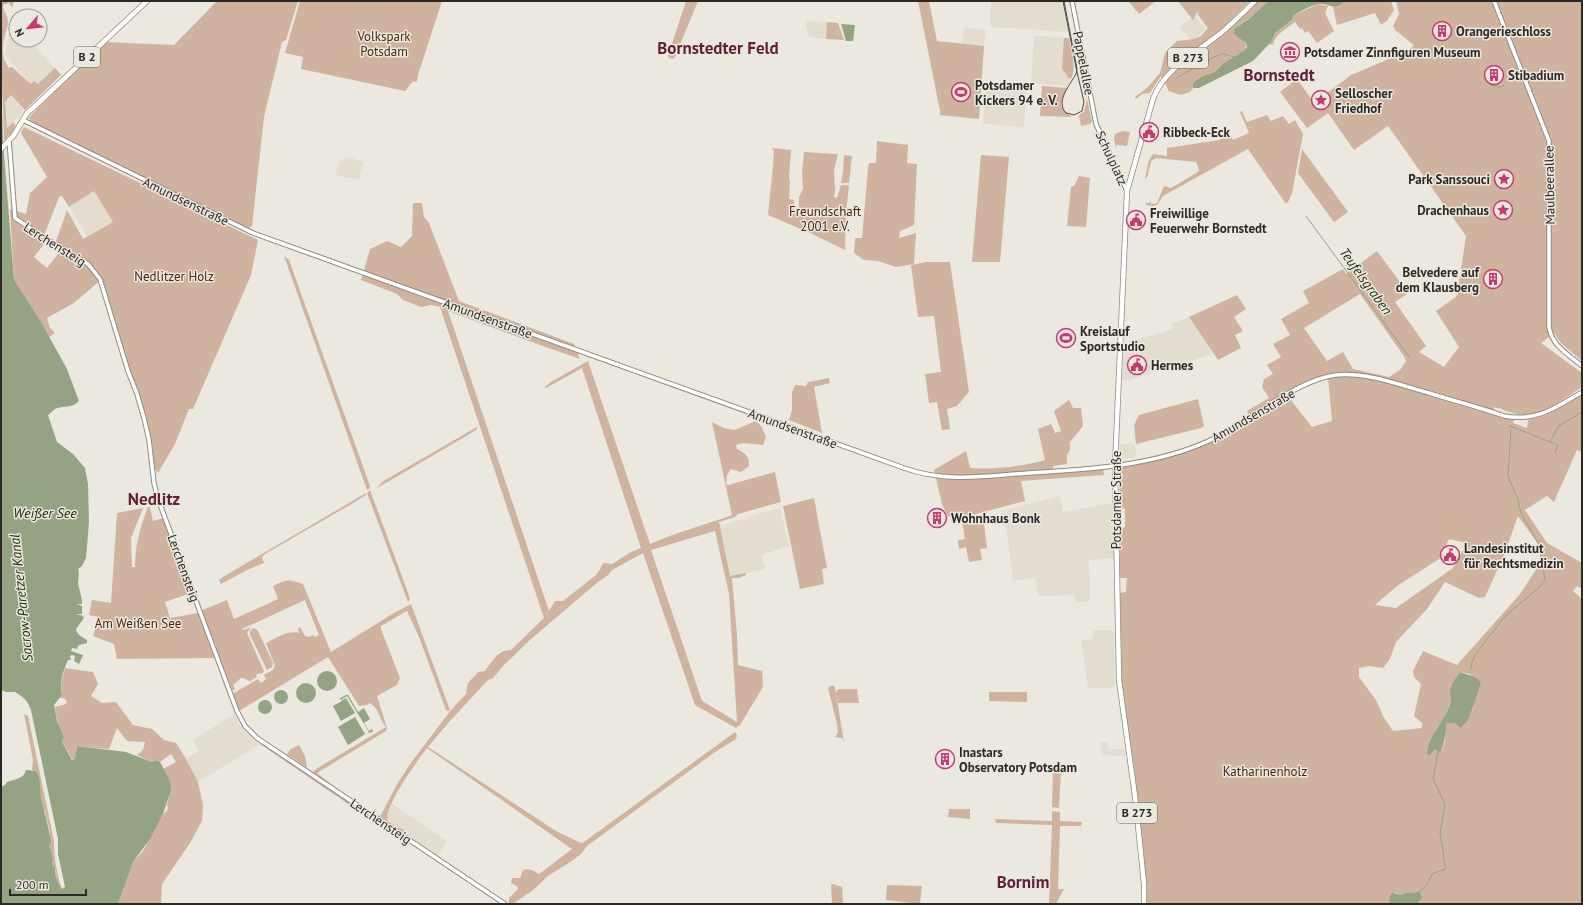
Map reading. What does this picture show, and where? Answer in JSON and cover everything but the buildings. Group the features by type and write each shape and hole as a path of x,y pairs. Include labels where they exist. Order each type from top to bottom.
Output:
{"main road":[{"name":"B 2","path":"1,149 34,107 147,1"},
{"name":"Potsdamer Straße","path":"1144,904 1144,881 1135,796 1119,680 1115,466 1127,191 1153,99 1159,86 1169,73 1220,33 1255,1"}],"street":[{"name":"Pappelallee","path":"1072,1 1096,124"},
{"name":"Maulbeerallee","path":"1494,1 1549,141 1550,335 1558,347 1582,366"},
{"name":"Amundsenstraße","path":"23,120 253,233 913,471 936,476 969,478 1086,469 1115,466 1171,454 1204,443 1226,432 1297,389 1324,378 1336,375 1364,376 1504,416 1519,418 1529,418 1543,414 1582,392"},
{"name":"Schulplatz","path":"1096,124 1127,191"},
{"name":"Lerchensteig","path":"8,142 15,218 88,264 100,279 128,372 137,394 144,418 149,440 155,489 236,708 245,726 257,738 505,904"}],"shaded area":[{"path":"991,1 1062,1 1068,32 992,27 990,24"},
{"path":"1194,15 1206,29 1194,39 1190,39 1179,27"},
{"path":"805,21 827,22 826,39 809,37"},
{"path":"964,28 986,30 984,46 962,44"},
{"path":"1034,36 1069,38 1074,69 1067,86 1031,83"},
{"path":"8,40 8,48 36,48 55,68 38,85 31,84 5,55"},
{"path":"986,82 1027,86 1024,127 983,124"},
{"path":"11,96 23,109 23,112 7,128 5,102"},
{"path":"348,157 363,162 359,180 336,175 338,162"},
{"path":"94,191 113,222 87,236 69,207"},
{"path":"1189,317 1213,354 1129,380 1122,380 1124,350 1131,350 1137,345 1136,340 1173,329 1171,324"},
{"path":"1134,443 1137,457 1121,459 1120,444"},
{"path":"1060,496 1063,512 1112,503 1114,558 1089,560 1090,601 1076,603 1074,595 1038,596 1035,578 1013,581 1006,526 1003,526 1001,511"},
{"path":"780,508 789,546 761,555 765,569 730,577 719,525 722,524 723,528 726,524 738,520 744,521 750,516"},
{"path":"1093,630 1114,631 1115,684 1111,688 1088,688 1081,640 1093,639"},
{"path":"234,714 244,731 260,744 198,782 186,759 199,751 193,740"},
{"path":"1100,742 1108,742 1108,749 1124,749 1125,756 1103,755"},
{"path":"392,804 447,841 437,857 384,821"}],"green space":[{"path":"2,1 14,1 12,8 9,3 3,5 8,22 3,44 6,64 9,68 12,67 31,84 34,81 38,84 55,68 61,75 25,110 11,95 5,102 7,128 13,122 16,126 10,136 9,135 4,141 1,50"},
{"path":"217,1 298,1 286,40 282,42 264,117 252,226 248,228 38,126 28,118 105,42 174,45"},
{"name":"Volkspark Potsdam","path":"300,1 442,1 417,82 413,81 405,91 301,69 303,57 285,53"},
{"path":"686,1 698,1 675,57 673,59 669,58 668,56"},
{"name":"Potsdamer Kickers 94 e. V.","path":"918,1 929,1 937,41 984,46 979,119 940,115 941,84 940,111"},
{"path":"1128,1 1156,1 1139,14"},
{"path":"1178,1 1250,1 1229,22 1232,26 1258,1 1268,1 1248,20 1234,29 1234,34 1245,42 1245,50 1215,72 1203,76 1190,92 1181,95 1168,91 1161,76 1150,93 1142,94 1136,99 1135,97 1148,87 1160,73 1165,53 1177,41 1194,39 1201,36 1208,28 1198,15 1198,11 1193,20"},
{"path":"1345,1 1391,1 1394,10 1388,20 1381,25 1375,13 1337,25 1333,7 1339,6"},
{"name":"Katharinenholz","path":"1396,1 1582,1 1582,361 1561,343 1554,333 1541,343 1582,373 1582,387 1547,409 1532,414 1516,414 1494,407 1495,413 1514,420 1513,423 1527,428 1528,420 1544,416 1582,394 1582,452 1577,450 1554,502 1547,496 1525,510 1547,543 1582,563 1582,589 1577,586 1573,591 1582,599 1582,904 1417,904 1422,898 1420,891 1405,893 1402,895 1395,893 1389,902 1391,904 1146,904 1137,796 1122,685 1120,593 1126,592 1127,578 1119,578 1121,529 1125,527 1125,509 1120,507 1119,468 1172,456 1204,445 1247,421 1273,410 1290,399 1312,427 1332,421 1328,377 1297,389 1249,418 1247,411 1269,398 1262,387 1264,379 1273,374 1267,365 1281,357 1273,344 1290,335 1281,319 1309,303 1303,291 1343,269 1346,274 1377,251 1408,293 1395,302 1426,346 1419,352 1444,367 1459,347 1436,311 1457,296 1466,236 1388,126 1354,150 1328,113 1307,128 1280,92 1297,79 1314,103 1351,75 1408,51 1414,45 1395,30 1393,26 1399,14","holes":["1360,294 1406,361 1400,370 1389,377 1353,369 1343,352 1327,361 1304,328","1518,516 1539,545 1540,558 1537,568 1520,594 1457,665 1423,651 1413,671 1414,677 1421,684 1414,716 1422,723 1422,728 1393,731 1383,716 1376,700 1359,677 1359,668 1369,666 1383,668 1390,659 1396,642 1427,609 1445,582 1479,598 1485,597 1504,555","1449,539 1467,543 1453,568 1396,608 1375,605 1397,586 1439,559","1460,672 1470,674 1478,691 1473,709 1464,726 1455,723 1447,723 1442,751 1435,749 1432,752 1436,729 1445,717 1451,698 1451,687"]},
{"path":"1318,4 1328,6 1325,13 1334,31 1317,43 1308,31 1305,33 1295,22 1278,35 1273,45 1269,44 1275,33 1292,20 1294,15"},
{"path":"827,22 838,23 844,40 826,39"},
{"path":"1064,38 1069,38 1073,59 1074,69 1071,79 1067,77 1062,69"},
{"path":"1042,86 1067,88 1062,98 1061,105 1072,117 1040,116"},
{"path":"1087,99 1092,122 1081,126 1079,115 1084,112"},
{"path":"1242,111 1247,122 1267,115 1271,121 1283,116 1289,124 1295,120 1303,134 1292,193 1286,204 1248,149 1163,196 1157,205 1146,205 1145,203 1150,203 1151,198 1151,204 1157,203 1164,186 1171,188 1199,170 1196,162 1156,158 1151,161 1147,178 1145,178 1149,160 1153,154 1167,156 1167,148 1219,140 1230,135 1233,140 1249,133 1240,112"},
{"name":"Nedlitzer Holz","path":"24,127 258,240 251,275 193,409 189,409 175,444 158,473 154,467 150,440 122,352 102,279 74,303 47,318 50,328 55,333 49,337 14,281 10,209 26,214 30,193 47,177 21,133","holes":["94,191 113,222 83,239 67,210 55,244 61,250 47,268 34,257 47,240 44,236 59,197 62,196 69,207"]},
{"path":"1122,131 1130,132 1127,146 1117,145 1116,148 1114,139 1115,134"},
{"path":"877,141 908,145 907,163 917,164 914,225 900,231 899,238 916,233 914,264 896,267 878,261 864,260 854,253 855,238 862,238 868,168 869,163 876,163"},
{"name":"Freundschaft 2001 e.V.","path":"772,148 791,150 789,199 794,200 793,209 804,211 799,210 799,197 803,189 802,173 804,152 838,154 834,170 834,197 837,198 841,185 849,185 846,213 845,250 804,230 806,212 803,230 768,215 774,152"},
{"path":"1302,149 1348,212 1334,222 1298,173"},
{"path":"844,155 852,156 849,183 841,183"},
{"path":"981,155 1009,157 1000,262 972,262"},
{"path":"1079,176 1090,178 1086,227 1067,226 1071,187 1074,186"},
{"path":"413,203 422,203 424,217 429,223 459,301 574,344 580,359 448,311 549,611 555,601 563,601 596,575 604,563 612,564 631,552 641,548 582,368 546,388 545,387 588,361 650,544 732,515 712,422 724,428 734,430 756,421 761,426 766,437 763,445 743,443 736,445 737,449 748,458 749,466 741,472 731,469 727,475 726,484 728,485 775,472 781,502 738,514 735,517 719,522 730,576 746,573 746,575 739,578 732,578 738,665 762,671 763,687 740,725 736,728 695,705 643,553 612,570 607,576 531,639 493,678 488,680 428,747 556,831 581,843 735,732 737,735 736,739 715,752 587,846 581,854 548,876 533,890 513,904 509,903 509,898 518,889 517,886 511,883 512,878 520,878 523,870 525,869 539,874 572,849 427,748 395,796 390,807 388,822 404,830 402,833 312,773 316,769 386,727 373,705 370,703 359,706 328,657 239,711 233,695 234,693 258,679 261,683 266,679 264,675 273,670 275,666 266,643 286,634 295,632 299,633 298,628 300,627 305,636 309,637 313,635 315,637 319,635 305,600 242,629 244,630 251,627 247,633 264,671 261,674 256,675 257,677 250,681 241,678 233,685 235,689 233,691 215,647 216,645 200,611 227,600 234,619 278,599 273,586 288,580 298,582 303,584 331,652 411,604 450,710 446,710 419,637 407,611 381,626 400,678 397,685 377,696 387,728 386,731 317,773 337,789 378,816 381,815 396,786 410,764 451,710 466,694 468,683 478,672 485,671 499,654 506,650 511,650 544,618 440,307 431,305 421,307 403,300 397,294 361,280 370,249 387,241 401,247 412,236","holes":["715,531 729,594 737,722 702,701 651,550"]},
{"path":"284,256 289,260 370,486 367,490"},
{"path":"926,262 950,262 969,392 957,406 947,409 950,429 942,430 937,402 929,403 925,374 941,372 934,316 918,317 911,265"},
{"path":"1237,295 1246,309 1234,317 1243,331 1235,335 1241,348 1218,360 1189,317"},
{"path":"829,378 830,383 814,387 822,433 789,420 792,410 792,392 795,385 806,386 808,382"},
{"path":"1198,399 1204,426 1136,444 1134,425 1139,415"},
{"path":"1069,400 1073,408 1081,408 1083,426 1070,442 1070,450 1067,455 1067,464 1053,466 1053,473 1103,469 1104,475 1021,481 1025,501 956,519 948,516 942,504 934,470 966,451 970,468 1008,467 1045,460 1038,429 1051,424 1055,433 1061,431 1054,411"},
{"path":"477,427 477,429 468,435 377,488 382,482"},
{"path":"370,490 407,590 410,599 408,602 367,493"},
{"path":"366,493 366,495 353,503 265,554 262,557 264,563 221,584 219,580 223,577"},
{"path":"814,498 827,568 822,569 824,584 800,589 783,506"},
{"name":"Am Weißen See","path":"148,507 150,507 153,521 163,518 191,593 165,602 170,618 198,613 215,658 117,659 114,644 93,636 98,617 89,615 92,600 111,603 117,513 143,508 131,538 132,567 135,567 138,537"},
{"path":"983,515 987,548 980,549 982,560 969,562 966,547 959,549 958,540 965,539 962,521 980,516 982,519"},
{"path":"254,628 258,631 273,663 272,667 267,670 250,635 250,631"},
{"path":"65,668 93,672 98,684 91,696 102,703 116,702 133,725 152,729 164,740 176,743 198,782 203,805 202,821 190,843 162,884 161,904 118,903 133,862 143,851 163,814 167,811 170,786 163,769 176,762 171,754 160,762 156,760 152,762 137,755 143,750 145,742 127,741 117,728 109,749 77,746 75,759 73,760 62,742 64,737 58,722 55,707 66,704 67,701 64,698 60,698 62,695 61,684"},
{"path":"832,685 835,687 844,743 842,738 835,737 838,732 837,724 828,688"},
{"path":"838,689 857,689 859,703 838,703 836,693"},
{"path":"989,692 1027,692 1027,702 989,701"},
{"path":"24,714 28,716 54,841 56,866 62,890 57,882 55,867 52,865 49,845 50,832 41,800 38,775 36,771 32,770 33,760"},
{"path":"263,743 379,821 379,825 260,744"},
{"path":"299,745 305,756 307,768 287,754 291,749"},
{"path":"1055,768 1059,768 1061,770 1059,808 1052,807 1053,770"},
{"path":"949,809 970,809 970,819 948,817"},
{"path":"1052,811 1060,812 1060,821 1082,822 1081,826 1060,826 1058,889 1064,889 1056,904 1049,904 1052,825 996,823 995,819 1052,821"},
{"path":"833,884 842,887 843,904 832,904 831,885"},
{"path":"887,885 922,886 920,904 886,900"}],"water":[{"path":"1268,1 1345,1 1334,7 1318,4 1294,15 1292,20 1275,33 1271,42 1253,61 1199,88 1193,88 1193,83 1203,76 1215,72 1223,64 1245,50 1247,47 1246,43 1234,34 1234,29 1248,20"},
{"path":"841,24 855,25 853,41 846,41"},
{"path":"1,83 3,141 14,280 41,322 67,369 79,401 70,406 55,409 48,415 57,442 73,454 85,468 88,484 89,522 86,558 82,566 78,569 78,583 82,604 77,604 82,606 82,614 76,614 83,616 84,618 76,629 82,637 87,640 87,643 79,645 77,649 72,648 71,651 83,655 79,664 74,661 75,656 70,656 71,660 68,660 62,677 62,695 54,705 57,721 64,737 62,742 72,760 75,759 77,746 126,752 152,762 156,760 160,762 170,781 171,790 163,814 150,839 133,862 118,904 1,904 1,787 7,782 21,777 26,770 36,771 38,774 41,798 51,842 49,845 53,859 52,865 55,867 56,876 60,886 62,889 65,887 58,854 58,839 30,706 23,697 15,692 6,692 1,690"},
{"path":"327,671 334,674 337,681 334,688 327,691 320,688 317,681 320,674"},
{"path":"1460,672 1475,677 1481,682 1471,714 1465,725 1461,728 1455,723 1447,723 1442,750 1440,753 1435,749 1430,755 1427,754 1431,738 1447,712 1451,698 1450,691"},
{"path":"306,683 313,686 316,693 313,700 306,703 299,700 296,693 299,686"},
{"path":"278,690 284,690 288,694 288,700 284,704 278,704 274,700 274,694"},
{"path":"348,695 358,712 364,708 370,719 364,723 369,731 372,729 373,732 367,733 369,732 347,696 342,699 343,700 346,698 355,713 341,721 333,706 342,701 339,699"},
{"path":"262,700 268,700 272,704 272,710 268,714 262,714 258,710 258,704"},
{"path":"355,717 365,734 348,745 338,727"},
{"path":"1420,891 1422,898 1417,904 1391,904 1389,902 1392,893 1402,895 1405,893"}],"waterway":[{"path":"1176,78 1214,57 1223,54 1234,57"},
{"path":"1491,85 1499,87 1504,85"},
{"name":"Teufelsgraben","path":"1306,216 1410,358"},
{"path":"1550,441 1559,426 1582,412"},
{"path":"1510,426 1558,445 1555,453"},
{"path":"1471,669 1475,655 1506,615 1539,588 1545,579 1539,545 1521,513 1518,500 1508,476 1511,430"},
{"path":"1438,752 1433,779 1445,804 1440,833 1444,857"},
{"path":"1420,891 1426,886 1433,873 1446,869 1444,860"}],"tram line":[{"path":"1063,1 1077,72 1084,102 1082,111 1074,115 1066,113 1062,103 1067,88 1076,74 1077,69 1064,1"}],"place":[{"name":"Orangerieschloss","path":"1442,31"},
{"name":"Potsdamer Zinnfiguren Museum","path":"1290,52"},
{"name":"Stibadium","path":"1494,75"},
{"name":"Potsdamer Kickers 94 e. V.","path":"961,92"},
{"name":"Selloscher Friedhof","path":"1321,100"},
{"name":"Ribbeck-Eck","path":"1149,132"},
{"name":"Park Sanssouci","path":"1504,179"},
{"name":"Drachenhaus","path":"1503,210"},
{"name":"Freiwillige Feuerwehr Bornstedt","path":"1136,220"},
{"name":"Belvedere auf dem Klausberg","path":"1493,279"},
{"name":"Kreislauf Sportstudio","path":"1066,338"},
{"name":"Hermes","path":"1137,365"},
{"name":"Wohnhaus Bonk","path":"937,518"},
{"name":"Landesinstitut für Rechtsmedizin","path":"1450,555"},
{"name":"Inastars Observatory Potsdam","path":"945,759"}],"district":[{"name":"Bornstedter Feld","path":"718,48"},
{"name":"Bornstedt","path":"1279,75"},
{"name":"Nedlitz","path":"154,499"},
{"name":"Bornim","path":"1023,882"}],"water label":[{"name":"Weißer See","path":"45,513"},
{"name":"Sacrow-Paretzer Kanal","path":"21,598"}]}
